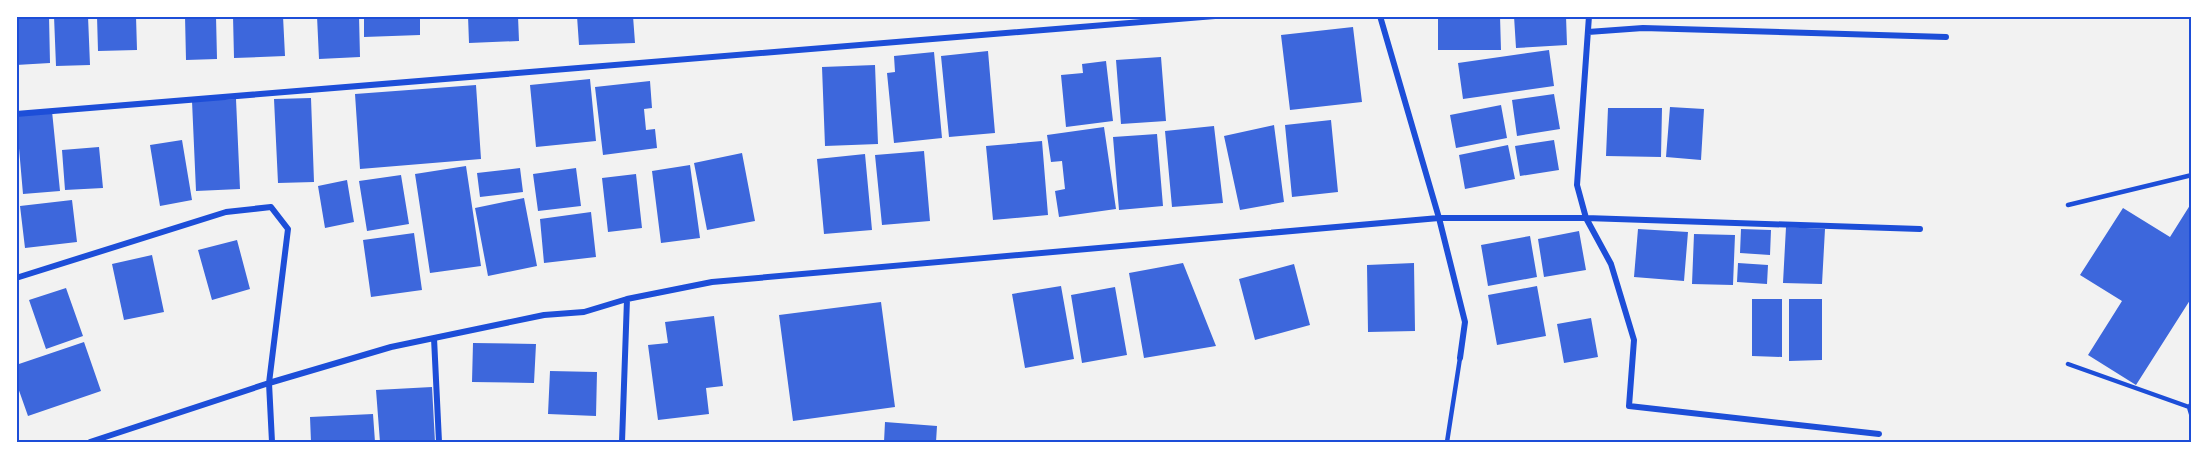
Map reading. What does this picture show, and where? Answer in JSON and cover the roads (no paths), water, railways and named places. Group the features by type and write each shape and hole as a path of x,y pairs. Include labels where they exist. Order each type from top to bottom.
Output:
{"street":[{"path":"16,114 1215,16"},
{"path":"1380,16 1439,218 1465,322 1460,358"},
{"path":"1589,16 1577,185 1586,218 1611,264 1634,340 1629,406 1879,434"},
{"path":"1588,32 1643,28 1946,37"},
{"path":"16,278 226,212 271,207 288,228 269,383 272,442"},
{"path":"90,442 269,383 391,347 544,315 584,312 627,299 712,282 1439,218 1586,218 1920,229"},
{"path":"622,442 627,299"},
{"path":"434,338 439,442"}],"lane":[{"path":"2068,205 2192,175"},
{"path":"1447,442 1460,358"},
{"path":"2068,364 2190,405 2192,417"}]}
